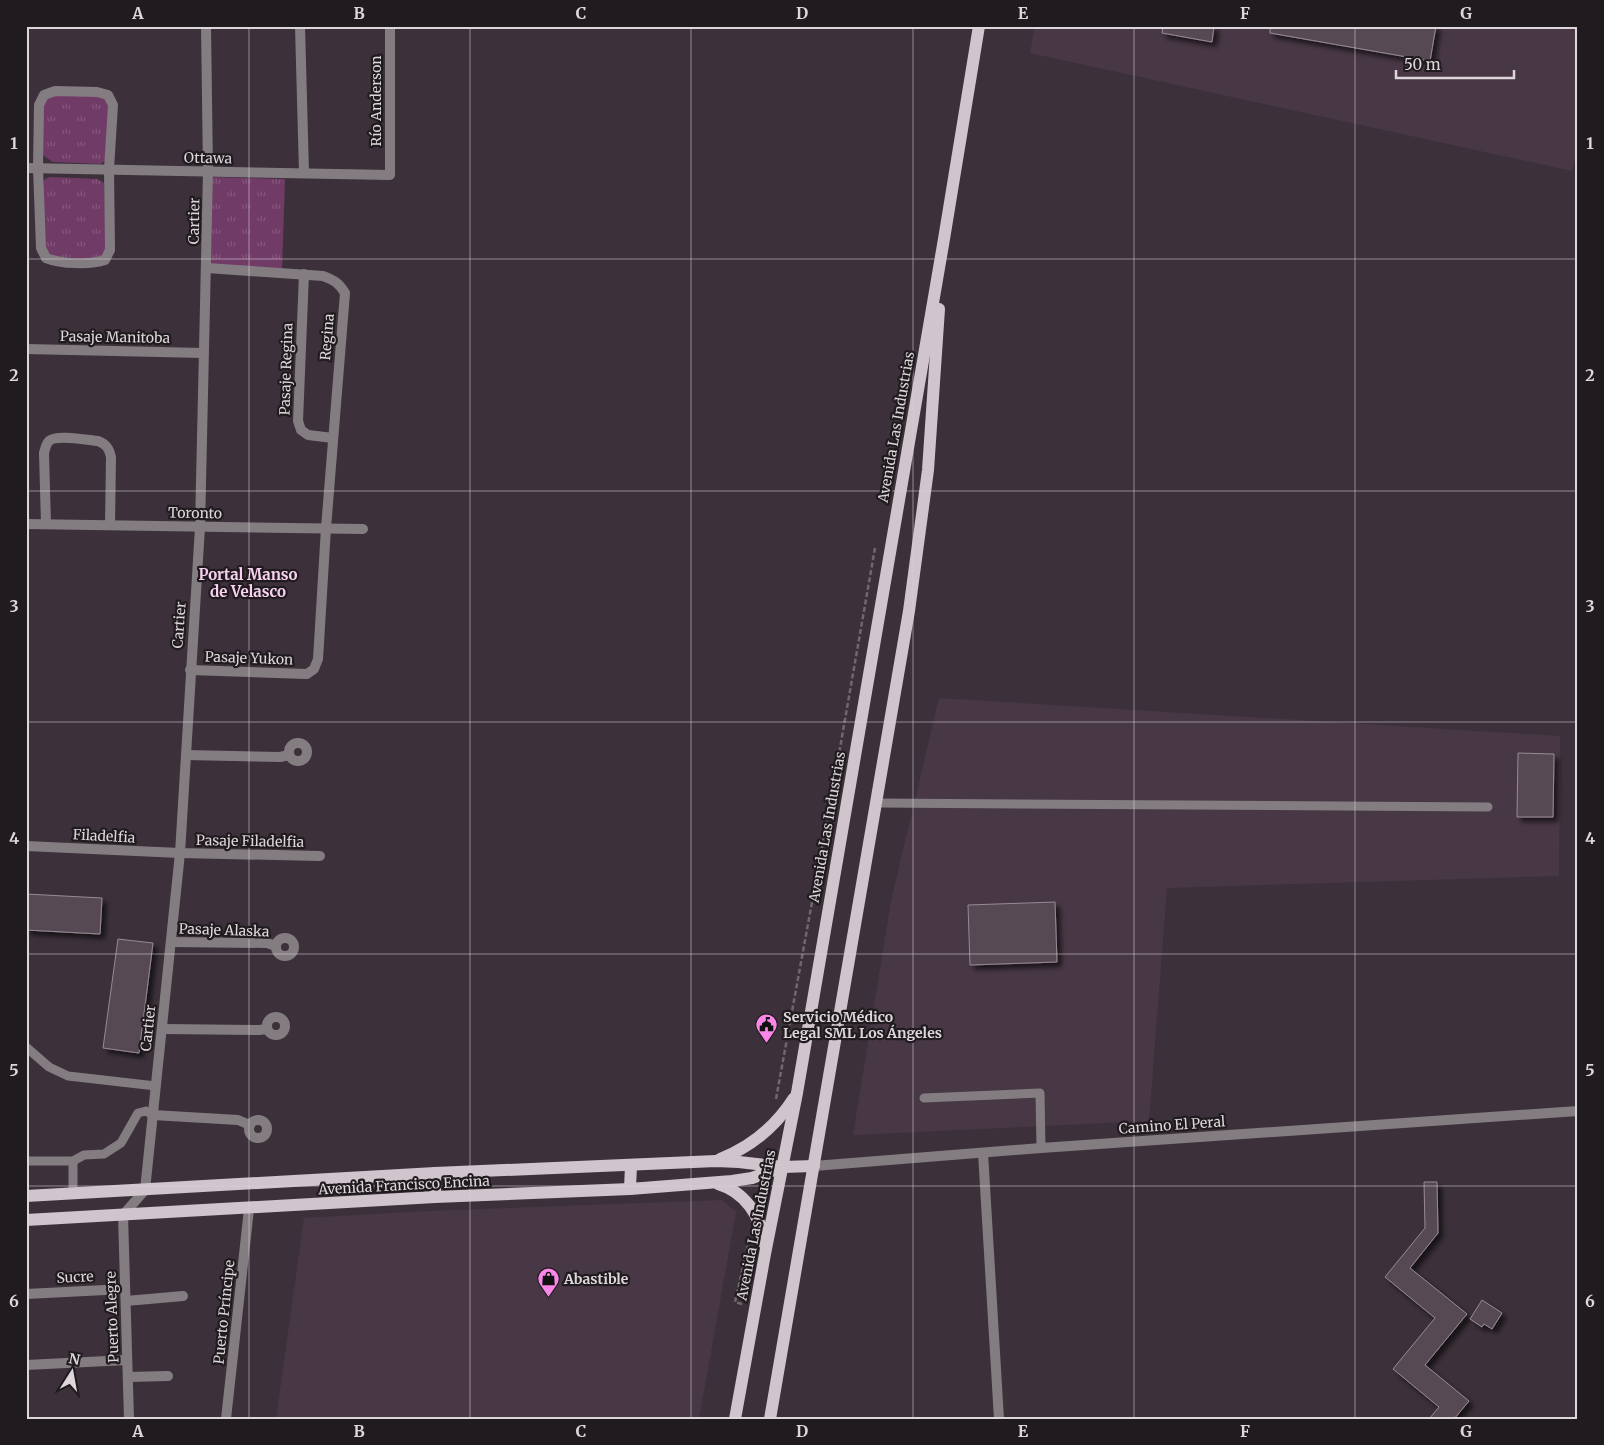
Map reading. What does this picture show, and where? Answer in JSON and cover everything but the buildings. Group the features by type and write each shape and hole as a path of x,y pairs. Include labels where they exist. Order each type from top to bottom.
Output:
{"main road":[{"name":"Avenida Las Industrias","path":"736,1419 765,1254 797,1093 944,239 978,26"},
{"name":"Avenida Las Industrias","path":"770,1419 909,611 921,531 932,426 944,239"},
{"path":"716,1161 742,1149 767,1131 797,1093"},
{"name":"Avenida Francisco Encina","path":"26,1196 630,1164 716,1161 782,1167 814,1166"},
{"path":"630,1164 630,1189"},
{"name":"Avenida Francisco Encina","path":"26,1220 435,1197 630,1189 732,1181 752,1178 782,1167"},
{"path":"435,1173 435,1197"},
{"path":"710,1182 732,1190 750,1206 760,1223 765,1254"}],"street":[{"name":"Cartier","path":"146,1190 180,853 200,526 203,353 207,268 206,26"},
{"path":"300,26 304,173"},
{"name":"Río Anderson","path":"390,26 390,175"},
{"path":"55,91 97,92 108,95 113,105 109,169 110,250 105,260 97,263 55,261 46,258 41,248 38,168 40,104 44,95 55,91"},
{"name":"Ottawa","path":"26,168 390,175"},
{"name":"Regina","path":"207,268 323,276 334,280 345,293 326,528"},
{"name":"Pasaje Regina","path":"304,274 298,422 301,430 308,435 333,438"},
{"name":"Pasaje Manitoba","path":"26,349 203,353"},
{"path":"46,524 44,453 46,445 50,440 58,438 98,441 109,449 111,457 110,526"},
{"name":"Toronto","path":"26,524 363,529"},
{"name":"Pasaje Yukon","path":"190,670 307,674 314,669 318,659 326,528"},
{"path":"186,755 280,757 289,755"},
{"name":"Filadelfia","path":"26,846 180,853"},
{"name":"Pasaje Filadelfia","path":"180,853 320,856"},
{"name":"Pasaje Alaska","path":"171,942 267,943 276,946"},
{"path":"162,1029 267,1029"},
{"name":"Camino El Peral","path":"814,1166 983,1152 1578,1111"},
{"path":"153,1115 238,1120 250,1124"},
{"path":"983,1152 999,1419"},
{"path":"123,1215 146,1190"},
{"name":"Puerto Príncipe","path":"226,1419 249,1208"},
{"name":"Puerto Alegre","path":"123,1215 129,1419"},
{"name":"Sucre","path":"26,1294 125,1289"},
{"path":"126,1301 182,1296"},
{"path":"26,1366 127,1360"},
{"path":"128,1378 168,1376"}],"lane":[{"path":"876,803 1488,807"},
{"path":"26,1047 50,1067 68,1076 156,1086"},
{"path":"924,1098 1040,1093 1040,1148"},
{"path":"28,1161 73,1161 84,1155 104,1154 121,1143 138,1112 146,1111 153,1115"},
{"path":"73,1161 73,1194"}],"path":[{"path":"776,1101 876,544"}],"shaded area":[{"path":"1035,26 1578,26 1578,147 1572,171 1030,53"},
{"path":"939,698 1560,736 1559,876 1167,888 1149,1121 853,1135 891,901"},
{"path":"722,1200 736,1212 699,1419 276,1419 304,1218 427,1211"}],"green space":[{"path":"48,95 102,96 109,103 105,161 100,164 53,162 44,156 42,152 43,106"},
{"path":"50,177 97,179 104,183 106,252 98,259 51,257 45,250 43,183 45,179"},
{"path":"211,177 285,179 282,269 210,264"}],"place":[{"name":"Servicio Médico Legal SML Los Ángeles","path":"767,1044"},
{"name":"Abastible","path":"548,1298"}],"district":[{"name":"Portal Manso de Velasco","path":"248,584"}]}
